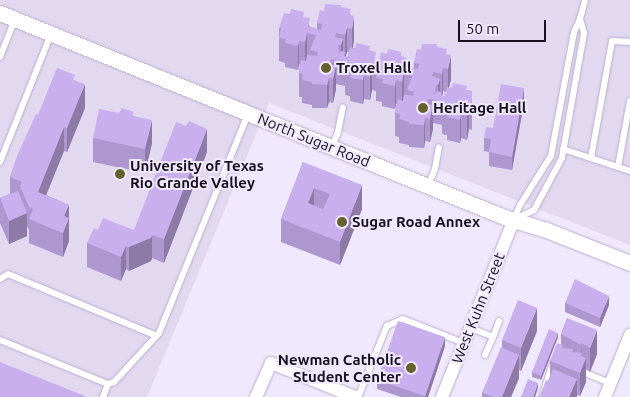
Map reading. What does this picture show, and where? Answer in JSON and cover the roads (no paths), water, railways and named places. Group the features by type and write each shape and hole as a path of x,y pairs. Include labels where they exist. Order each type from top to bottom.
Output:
{"street":[{"name":"North Sugar Road","path":"0,13 428,186 514,220 544,229 630,264"},
{"name":"West Kuhn Street","path":"442,397 514,220"},
{"path":"605,397 630,335"},
{"path":"256,397 270,363 357,397"}],"lane":[{"path":"514,220 520,206 552,156 574,32 585,0"},
{"path":"0,57 15,19"},
{"path":"514,220 534,210 560,162 564,149 584,33 580,19"},
{"path":"0,162 51,34"},
{"path":"591,158 612,41 630,42"},
{"path":"618,167 630,101"},
{"path":"332,147 338,132 343,107"},
{"path":"0,340 108,384 114,382 157,336 248,113"},
{"path":"428,186 435,169 439,147"},
{"path":"564,149 630,171"},
{"path":"552,156 560,162"},
{"path":"2,277 8,274 157,336"},
{"path":"357,397 387,326 403,319 464,343"},
{"path":"485,355 499,321"},
{"path":"471,328 493,337"},
{"path":"542,397 558,352"},
{"path":"554,360 562,364"},
{"path":"570,367 611,383"},
{"path":"103,397 108,384"}],"place":[{"name":"Troxel Hall","path":"326,68"},
{"name":"Heritage Hall","path":"423,108"},
{"name":"University of Texas Rio Grande Valley","path":"120,174"},
{"name":"Sugar Road Annex","path":"342,222"},
{"name":"Newman Catholic Student Center","path":"411,368"}]}
